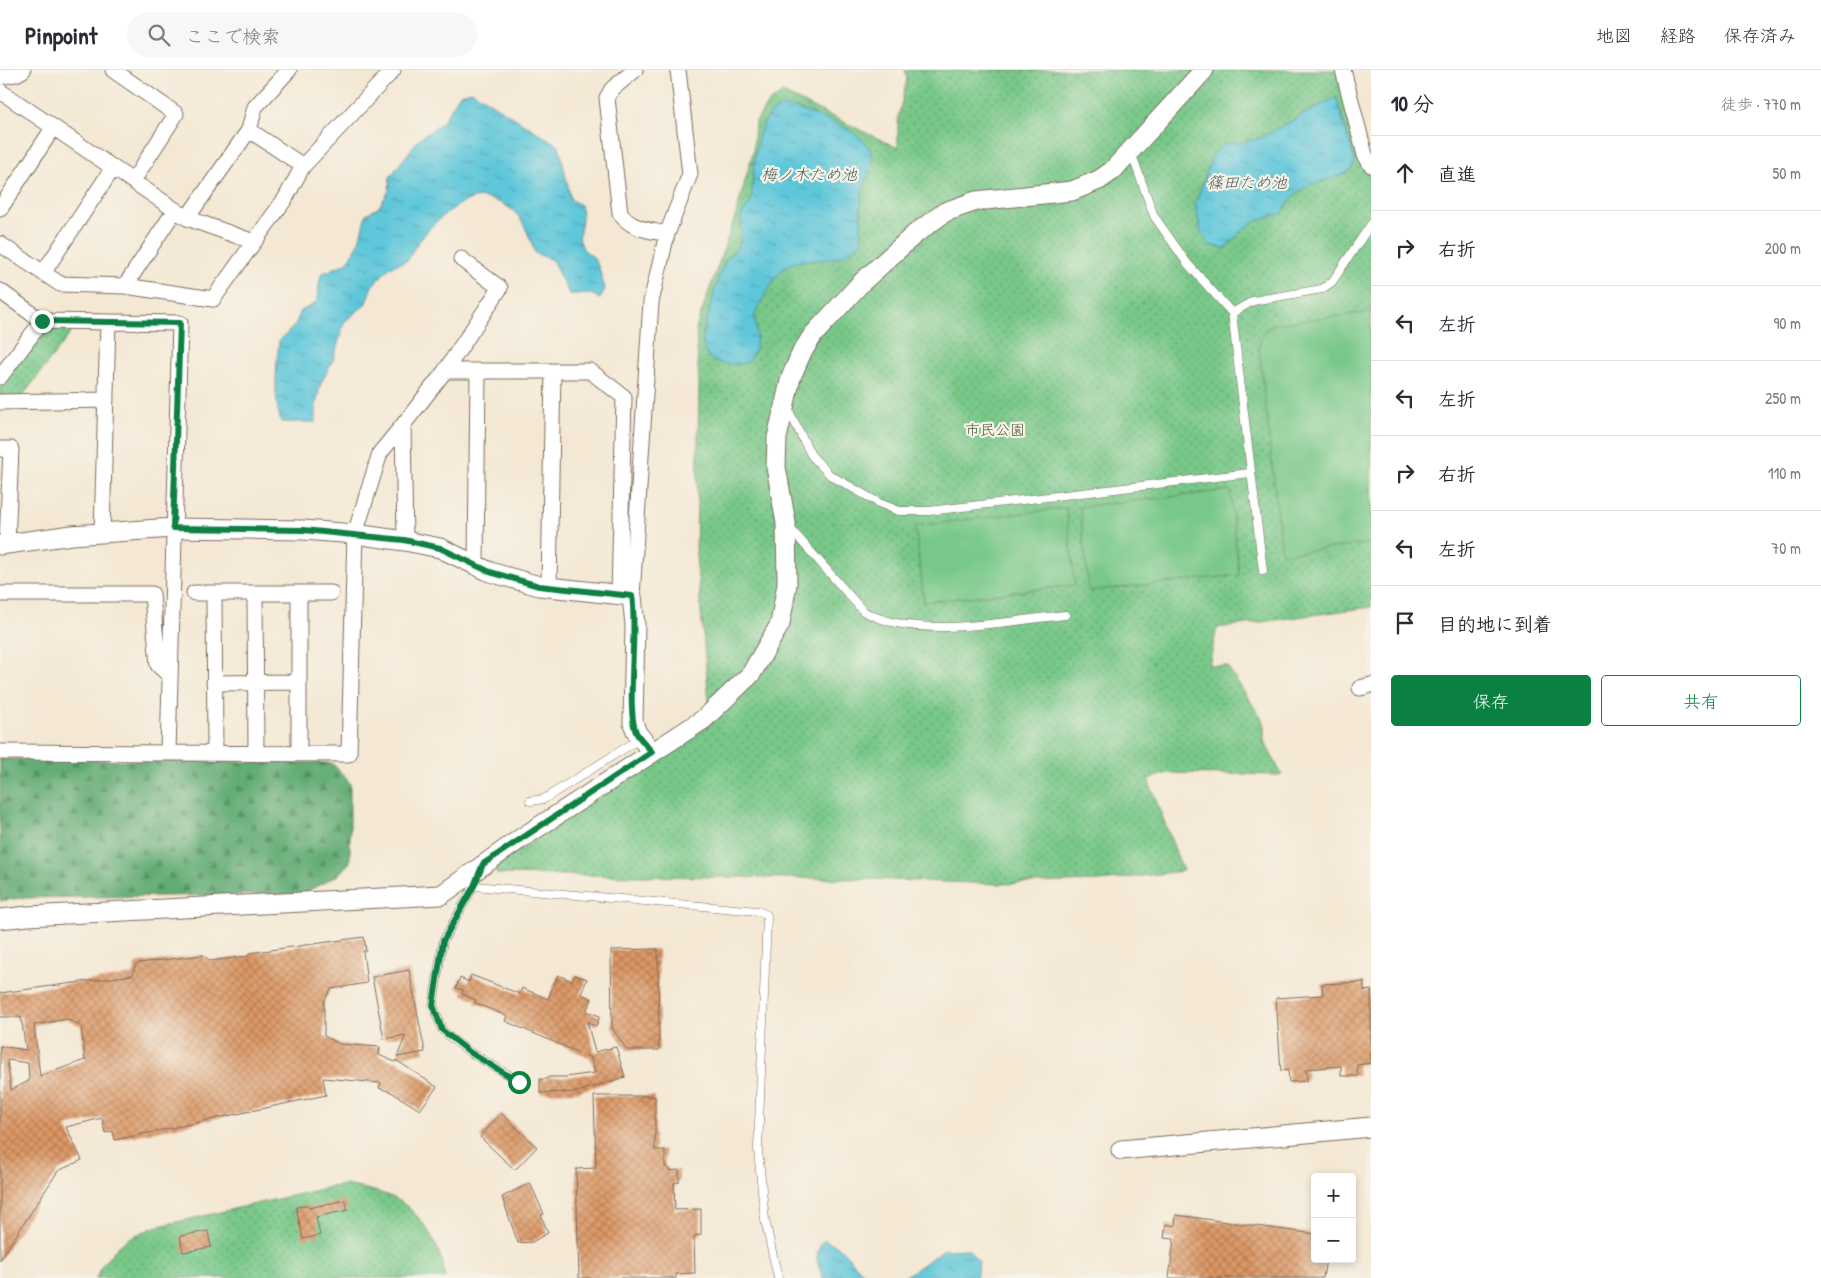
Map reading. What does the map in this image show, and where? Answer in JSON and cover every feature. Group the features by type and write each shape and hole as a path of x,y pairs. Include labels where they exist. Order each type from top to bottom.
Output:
{"street":[{"path":"0,77 16,74 23,70"},
{"path":"113,70 176,114 133,182"},
{"path":"126,286 249,130 256,107 289,70"},
{"path":"0,244 60,284 126,286 213,299 285,199 303,166 393,70"},
{"path":"635,70 612,89 607,98 620,214 625,221 634,227 668,234"},
{"path":"626,595 651,302 668,234 690,174 678,70"},
{"path":"0,919 441,895 647,745 704,718 729,697 751,674 769,646 780,624 787,584 786,524 776,467 777,438 795,369 802,352 813,335 861,283 945,212 976,202 1072,192 1099,180 1112,171 1204,70"},
{"path":"1343,70 1365,155 1371,165"},
{"path":"0,91 181,214 254,242"},
{"path":"0,209 53,128"},
{"path":"249,130 303,166"},
{"path":"43,273 113,168"},
{"path":"0,752 349,754 355,534 380,453 445,371 500,288 462,259"},
{"path":"0,291 42,321 180,323 168,752"},
{"path":"0,377 42,321"},
{"path":"102,533 108,322"},
{"path":"445,371 590,371 624,397 626,595 635,625 632,713 636,733 647,745"},
{"path":"476,565 478,371"},
{"path":"549,587 553,371"},
{"path":"0,402 106,400"},
{"path":"402,425 404,540"},
{"path":"0,449 11,450 4,544 102,533 173,528 303,530 355,534 404,540 440,548 490,572 549,587 626,595"},
{"path":"194,593 331,593"},
{"path":"214,593 215,753"},
{"path":"255,593 256,753"},
{"path":"299,593 299,753"},
{"path":"0,594 152,594 158,665 170,676"},
{"path":"214,682 299,682"},
{"path":"1122,1150 1371,1127"}],"lane":[{"path":"1130,150 1154,216 1187,263 1232,313 1263,571"},
{"path":"1232,313 1253,301 1322,289 1332,282 1371,224"},
{"path":"785,404 811,455 820,466 858,492 899,511 929,511 1250,473"},
{"path":"786,524 863,611 877,619 908,626 944,627 1065,615"},
{"path":"530,801 544,799 647,745"},
{"path":"483,864 474,886 443,941 434,987 433,1005 436,1019 442,1030 471,1053 519,1082"},
{"path":"474,886 758,911 767,915 758,1150 765,1220 778,1278"}],"green space":[{"name":"市民公園","path":"905,70 1337,70 1362,161 1367,172 1371,174 1371,607 1217,628 1209,665 1227,666 1264,722 1264,741 1282,775 1168,773 1148,779 1183,871 1100,881 999,884 866,879 496,874 497,865 711,724 696,555 699,386 696,328 735,217 753,152 755,123 767,104 783,93 898,148 898,118 907,79"},
{"path":"1371,312 1371,543 1282,554 1259,347 1261,339 1266,330 1276,324"},
{"path":"43,328 73,330 21,398 0,399 0,388"},
{"path":"1230,490 1239,575 1089,591 1080,507"},
{"path":"1066,508 1075,585 924,602 915,526"},
{"path":"0,759 332,763 350,783 350,862 338,875 302,894 21,898 0,901"},
{"path":"345,1185 370,1190 394,1198 413,1212 435,1243 440,1255 445,1278 96,1278 102,1265 127,1239 155,1227"}],"water":[{"path":"472,91 559,146 571,200 581,205 582,220 579,238 583,249 593,257 599,268 605,289 600,299 591,294 569,294 552,260 535,253 526,229 516,213 493,200 474,198 454,208 435,223 419,241 408,260 390,267 372,286 365,305 344,322 334,358 321,383 316,404 316,422 281,422 276,392 279,341 295,325 301,311 316,303 321,274 348,262 358,245 366,214 378,208 389,191 390,177 419,139 442,123 460,94"},
{"name":"篠田ため池","path":"1336,97 1355,161 1350,171 1304,188 1289,202 1283,213 1249,225 1238,234 1226,249 1209,245 1201,232 1195,205 1212,156 1224,144 1256,140"},
{"name":"梅ノ木ため池","path":"786,106 838,124 863,140 870,150 873,165 862,196 862,240 852,250 841,256 798,262 789,265 780,272 766,293 755,315 757,332 755,350 748,362 733,365 718,362 710,358 705,352 703,345 704,328 721,270 726,260 739,244 741,238 741,218 751,203 754,161 760,132 766,119 775,110"},
{"path":"824,1240 838,1246 868,1278 823,1278 817,1254"},
{"path":"968,1249 979,1262 976,1278 903,1278 943,1250"}],"building":[{"path":"364,937 366,951 363,951 367,983 331,989 324,1001 324,1036 340,1044 380,1047 379,1055 395,1062 396,1060 437,1087 420,1110 391,1092 379,1088 381,1083 323,1078 326,1095 115,1140 113,1131 105,1133 102,1118 66,1127 82,1160 58,1171 0,1260 0,1046 26,1050 21,1017 0,1017 0,993 133,975 135,965 139,963 203,955 210,961 249,956 249,953","holes":["67,1019 81,1026 85,1060 40,1076 34,1025","7,1060 28,1063 29,1081 11,1090"]},
{"path":"658,949 659,1050 627,1050 612,1028 611,950"},
{"path":"409,970 425,1052 397,1057 406,1035 384,1039 372,977"},
{"path":"471,975 520,994 522,988 548,999 558,975 572,981 575,975 587,979 581,994 592,999 586,1011 600,1016 596,1026 587,1022 595,1052 616,1047 625,1077 577,1092 540,1093 540,1079 595,1073 591,1058 505,1021 507,1016 475,1003 476,1000 462,994 463,990 456,988 460,978 469,982"},
{"path":"1364,982 1364,991 1371,990 1371,1063 1357,1065 1358,1076 1341,1076 1341,1066 1306,1069 1307,1081 1289,1082 1288,1070 1281,1071 1276,998 1323,995 1322,984"},
{"path":"594,1096 655,1096 655,1150 665,1150 665,1167 668,1167 669,1171 679,1170 679,1182 674,1183 675,1210 701,1209 701,1235 694,1236 695,1273 676,1274 676,1278 579,1278 576,1169 596,1168"},
{"path":"501,1113 537,1147 515,1170 480,1137"},
{"path":"530,1183 544,1214 541,1215 548,1233 532,1242 518,1243 502,1197"},
{"path":"345,1200 348,1210 316,1217 320,1235 303,1239 296,1207 307,1205 309,1208"},
{"path":"1176,1215 1311,1233 1311,1263 1325,1263 1323,1278 1169,1278 1174,1239 1164,1238 1166,1224 1175,1226"},
{"path":"208,1231 211,1247 183,1252 180,1236"}],"route":[{"path":"42,321 180,323 173,528 303,530 404,540 440,548 490,572 539,586 632,596 635,610 633,723 636,733 652,752 483,864 474,886 443,941 434,987 433,1005 436,1019 442,1030 471,1053 519,1082"}]}
